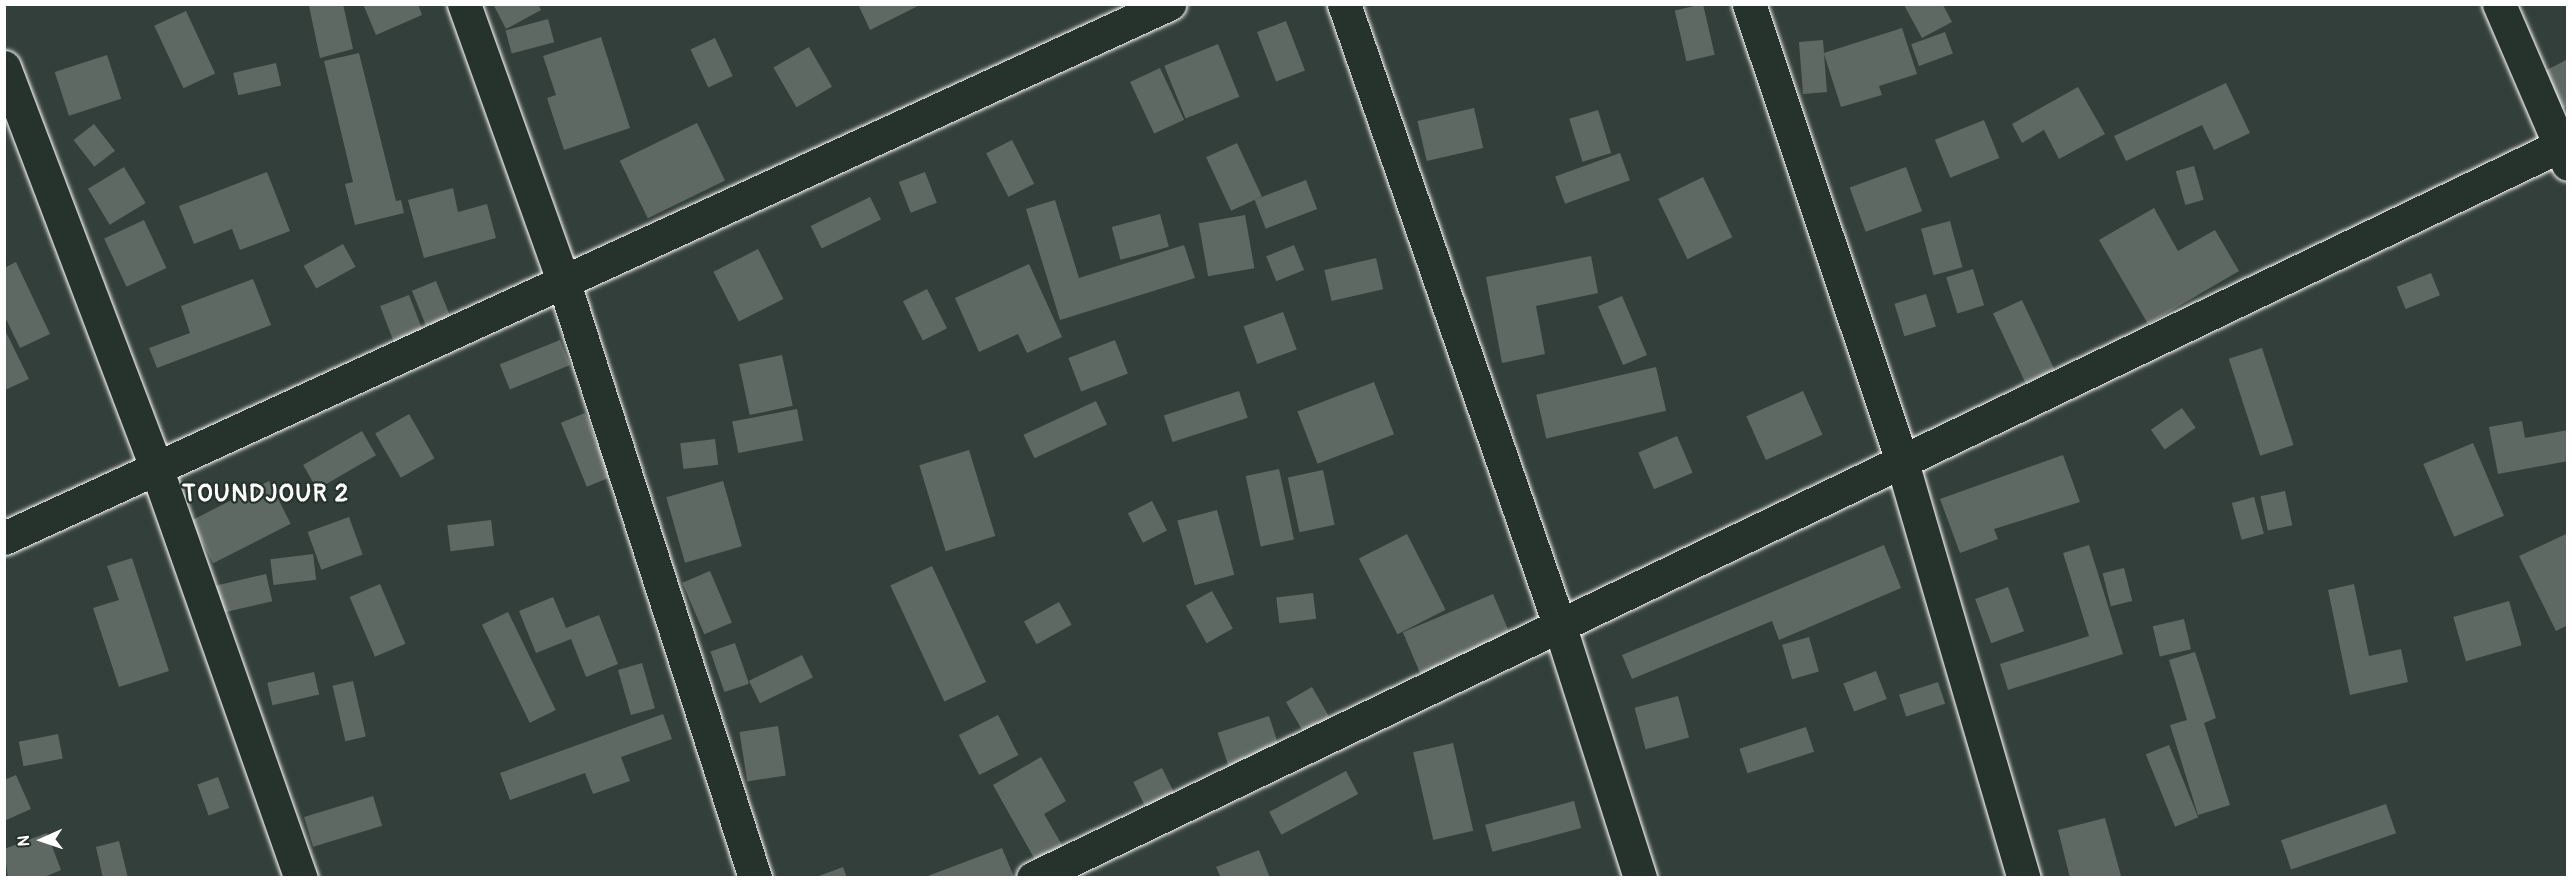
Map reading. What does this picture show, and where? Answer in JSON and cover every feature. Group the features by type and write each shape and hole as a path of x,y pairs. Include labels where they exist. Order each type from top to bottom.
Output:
{"street":[{"path":"464,4 564,283 755,878"},
{"path":"4,538 157,470 1169,4"},
{"path":"1344,4 1560,627 1640,878"},
{"path":"1749,4 1902,462 2024,878"},
{"path":"1033,878 1902,462 2565,151 2499,4"},
{"path":"4,68 157,470 301,878"}],"building":[{"path":"343,4 353,49 320,58 309,6"},
{"path":"363,4 418,4 422,15 376,35"},
{"path":"493,4 538,4 541,10 506,29"},
{"path":"858,4 922,4 870,30"},
{"path":"1703,4 1715,55 1686,61 1675,11"},
{"path":"1904,5 1943,5 1952,22 1922,38"},
{"path":"186,11 215,74 183,88 154,26"},
{"path":"548,19 554,42 512,54 505,30"},
{"path":"1286,21 1305,70 1276,82 1257,32"},
{"path":"1902,28 1917,74 1879,86 1882,95 1841,107 1824,54 1827,92 1803,94 1799,42 1823,40 1824,53"},
{"path":"1945,32 1953,54 1919,66 1911,44"},
{"path":"601,37 630,128 564,150 547,98 556,95 543,56"},
{"path":"715,38 733,76 708,87 691,49"},
{"path":"1218,44 1239,97 1186,119 1164,66"},
{"path":"809,47 832,87 796,107 773,68"},
{"path":"359,53 396,201 401,200 404,213 355,225 345,184 353,182 324,61"},
{"path":"107,55 121,99 69,116 55,72"},
{"path":"2568,59 2568,106 2560,110 2541,73"},
{"path":"276,63 281,85 238,95 233,73"},
{"path":"1160,68 1184,120 1154,134 1130,82"},
{"path":"2226,83 2250,133 2214,150 2202,125 2126,161 2114,136"},
{"path":"2078,87 2105,134 2059,159 2044,130 2022,143 2012,124"},
{"path":"1474,108 1483,148 1427,161 1417,121"},
{"path":"1598,110 1611,153 1582,162 1569,119"},
{"path":"1984,120 1999,158 1950,178 1935,140"},
{"path":"697,123 725,181 648,218 620,161"},
{"path":"94,124 115,151 94,167 74,140"},
{"path":"1012,140 1034,184 1008,197 986,153"},
{"path":"1237,143 1262,196 1231,211 1206,157"},
{"path":"1620,153 1630,180 1565,204 1555,177"},
{"path":"2194,166 2204,200 2185,205 2176,171"},
{"path":"124,167 146,203 110,225 88,189"},
{"path":"1906,167 1922,211 1866,232 1850,188"},
{"path":"267,172 290,231 240,250 232,229 194,244 179,206"},
{"path":"925,172 937,203 911,213 899,182"},
{"path":"1703,177 1732,237 1687,259 1658,199"},
{"path":"1306,180 1317,209 1266,229 1255,200"},
{"path":"453,188 458,212 487,204 496,238 424,258 408,200"},
{"path":"870,197 881,219 822,248 811,226"},
{"path":"1055,200 1079,278 1184,245 1195,278 1060,320 1026,209"},
{"path":"2154,208 2178,251 2215,230 2239,271 2148,324 2099,240"},
{"path":"1160,214 1169,247 1121,260 1112,227"},
{"path":"1245,215 1254,268 1208,276 1199,223"},
{"path":"144,220 166,268 127,287 104,239"},
{"path":"1950,221 1962,267 1933,275 1921,229"},
{"path":"343,244 356,267 316,289 304,266"},
{"path":"1294,245 1304,270 1276,281 1266,256"},
{"path":"758,249 783,299 739,322 713,272"},
{"path":"1591,256 1598,293 1536,306 1545,354 1502,363 1486,277"},
{"path":"1376,258 1383,289 1332,301 1324,270"},
{"path":"16,262 50,334 20,348 4,315 4,268"},
{"path":"1029,264 1062,337 1027,353 1018,334 979,352 955,298"},
{"path":"1973,269 1984,305 1957,314 1946,277"},
{"path":"2431,273 2440,295 2406,309 2397,287"},
{"path":"253,279 271,325 157,368 149,348 190,333 181,306"},
{"path":"436,281 450,316 426,326 412,291"},
{"path":"927,289 947,328 923,340 903,301"},
{"path":"1926,294 1936,327 1904,336 1894,304"},
{"path":"409,295 423,332 394,343 380,306"},
{"path":"1622,296 1647,355 1623,365 1598,306"},
{"path":"2022,300 2055,370 2026,383 1993,314"},
{"path":"1283,312 1297,350 1257,364 1244,326"},
{"path":"4,328 29,379 5,390 4,387"},
{"path":"560,340 570,365 510,389 500,364"},
{"path":"1115,340 1128,374 1081,392 1068,358"},
{"path":"2262,348 2294,445 2260,456 2229,359"},
{"path":"782,355 793,406 750,415 739,364"},
{"path":"1656,367 1666,411 1546,439 1536,395"},
{"path":"1374,382 1394,434 1318,464 1297,411"},
{"path":"1239,391 1248,418 1173,442 1164,415"},
{"path":"1803,391 1823,435 1766,460 1746,416"},
{"path":"1096,401 1107,425 1034,458 1023,435"},
{"path":"2182,408 2196,428 2165,449 2151,430"},
{"path":"797,409 803,440 738,453 732,422"},
{"path":"585,413 611,477 587,487 561,423"},
{"path":"409,414 434,458 401,478 375,434"},
{"path":"2522,421 2525,438 2568,430 2568,461 2498,474 2489,427"},
{"path":"362,431 376,455 317,489 303,465"},
{"path":"1677,436 1693,473 1654,489 1638,452"},
{"path":"715,439 718,465 683,469 680,443"},
{"path":"2473,443 2504,516 2454,537 2423,464"},
{"path":"969,450 995,536 946,551 919,465"},
{"path":"2063,455 2080,502 1994,529 1998,539 1960,553 1940,499"},
{"path":"1279,469 1294,539 1261,546 1246,476"},
{"path":"1323,470 1335,525 1299,532 1288,477"},
{"path":"269,481 291,524 213,563 191,520"},
{"path":"723,481 742,546 685,563 666,497"},
{"path":"2285,491 2292,525 2268,530 2261,496"},
{"path":"2254,497 2264,534 2242,540 2232,503"},
{"path":"1152,501 1167,530 1143,543 1128,513"},
{"path":"1217,510 1234,575 1195,585 1177,521"},
{"path":"349,517 363,555 321,570 308,532"},
{"path":"491,520 494,546 450,551 447,525"},
{"path":"2568,533 2568,625 2556,631 2519,556"},
{"path":"1407,534 1446,610 1397,634 1359,559"},
{"path":"1884,545 1901,588 1779,640 1772,621 1632,679 1622,655"},
{"path":"2089,545 2123,654 2008,690 2000,664 2089,636 2063,553"},
{"path":"313,554 316,580 273,585 270,559"},
{"path":"132,558 169,671 119,687 93,608 119,600 107,566"},
{"path":"932,566 986,682 944,701 890,585"},
{"path":"2124,568 2132,601 2111,606 2103,573"},
{"path":"710,571 732,623 704,634 682,583"},
{"path":"266,574 272,601 223,613 216,585"},
{"path":"380,584 405,644 375,657 350,597"},
{"path":"2354,584 2369,656 2401,649 2408,682 2350,695 2328,590"},
{"path":"2008,587 2024,631 1991,643 1975,599"},
{"path":"1212,591 1233,629 1207,643 1186,606"},
{"path":"1313,593 1316,619 1279,623 1276,598"},
{"path":"1493,594 1516,647 1425,686 1403,632"},
{"path":"553,597 566,628 599,615 618,664 586,677 571,639 536,653 519,611"},
{"path":"2509,601 2522,645 2466,661 2453,617"},
{"path":"1059,602 1072,625 1037,644 1024,621"},
{"path":"508,612 556,710 530,723 482,625"},
{"path":"2184,619 2191,649 2160,656 2153,626"},
{"path":"1809,637 1819,672 1792,679 1782,645"},
{"path":"735,643 749,684 724,692 710,651"},
{"path":"2195,652 2216,718 2204,723 2230,805 2198,815 2170,725 2187,720 2169,660"},
{"path":"802,655 813,677 760,703 749,681"},
{"path":"642,663 655,708 631,715 618,670"},
{"path":"1876,671 1887,699 1854,712 1843,684"},
{"path":"314,672 319,694 272,705 267,683"},
{"path":"353,681 366,737 345,741 333,686"},
{"path":"1938,682 1945,704 1906,717 1899,695"},
{"path":"1312,687 1334,724 1308,739 1286,702"},
{"path":"1678,696 1689,738 1646,749 1635,708"},
{"path":"663,714 672,739 621,757 630,781 593,794 585,773 510,800 500,773"},
{"path":"998,715 1018,755 979,775 959,735"},
{"path":"1269,716 1281,753 1230,770 1218,733"},
{"path":"778,726 786,775 747,781 739,732"},
{"path":"1806,727 1814,752 1747,773 1739,749"},
{"path":"58,734 63,759 24,766 19,742"},
{"path":"1453,743 1473,831 1433,840 1413,752"},
{"path":"2169,745 2198,817 2175,827 2146,754"},
{"path":"1041,757 1066,801 1044,814 1065,850 1038,865 993,785"},
{"path":"1162,768 1179,803 1150,817 1133,782"},
{"path":"1346,771 1358,794 1281,835 1269,812"},
{"path":"16,775 31,809 4,821 4,780"},
{"path":"218,777 229,808 209,816 197,785"},
{"path":"373,796 382,826 313,847 304,817"},
{"path":"1574,801 1581,828 1492,852 1485,825"},
{"path":"2386,804 2396,833 2291,869 2281,840"},
{"path":"2105,818 2121,876 2070,878 2058,830"},
{"path":"47,833 61,870 42,878 8,878 4,849"},
{"path":"119,841 128,878 103,878 96,847"},
{"path":"1002,848 1014,877 925,878 925,877"},
{"path":"1259,850 1270,878 1221,878 1216,867"},
{"path":"843,867 847,878 816,878 816,877"}],"district":[{"name":"TOUNDJOUR 2","path":"266,494"}]}
